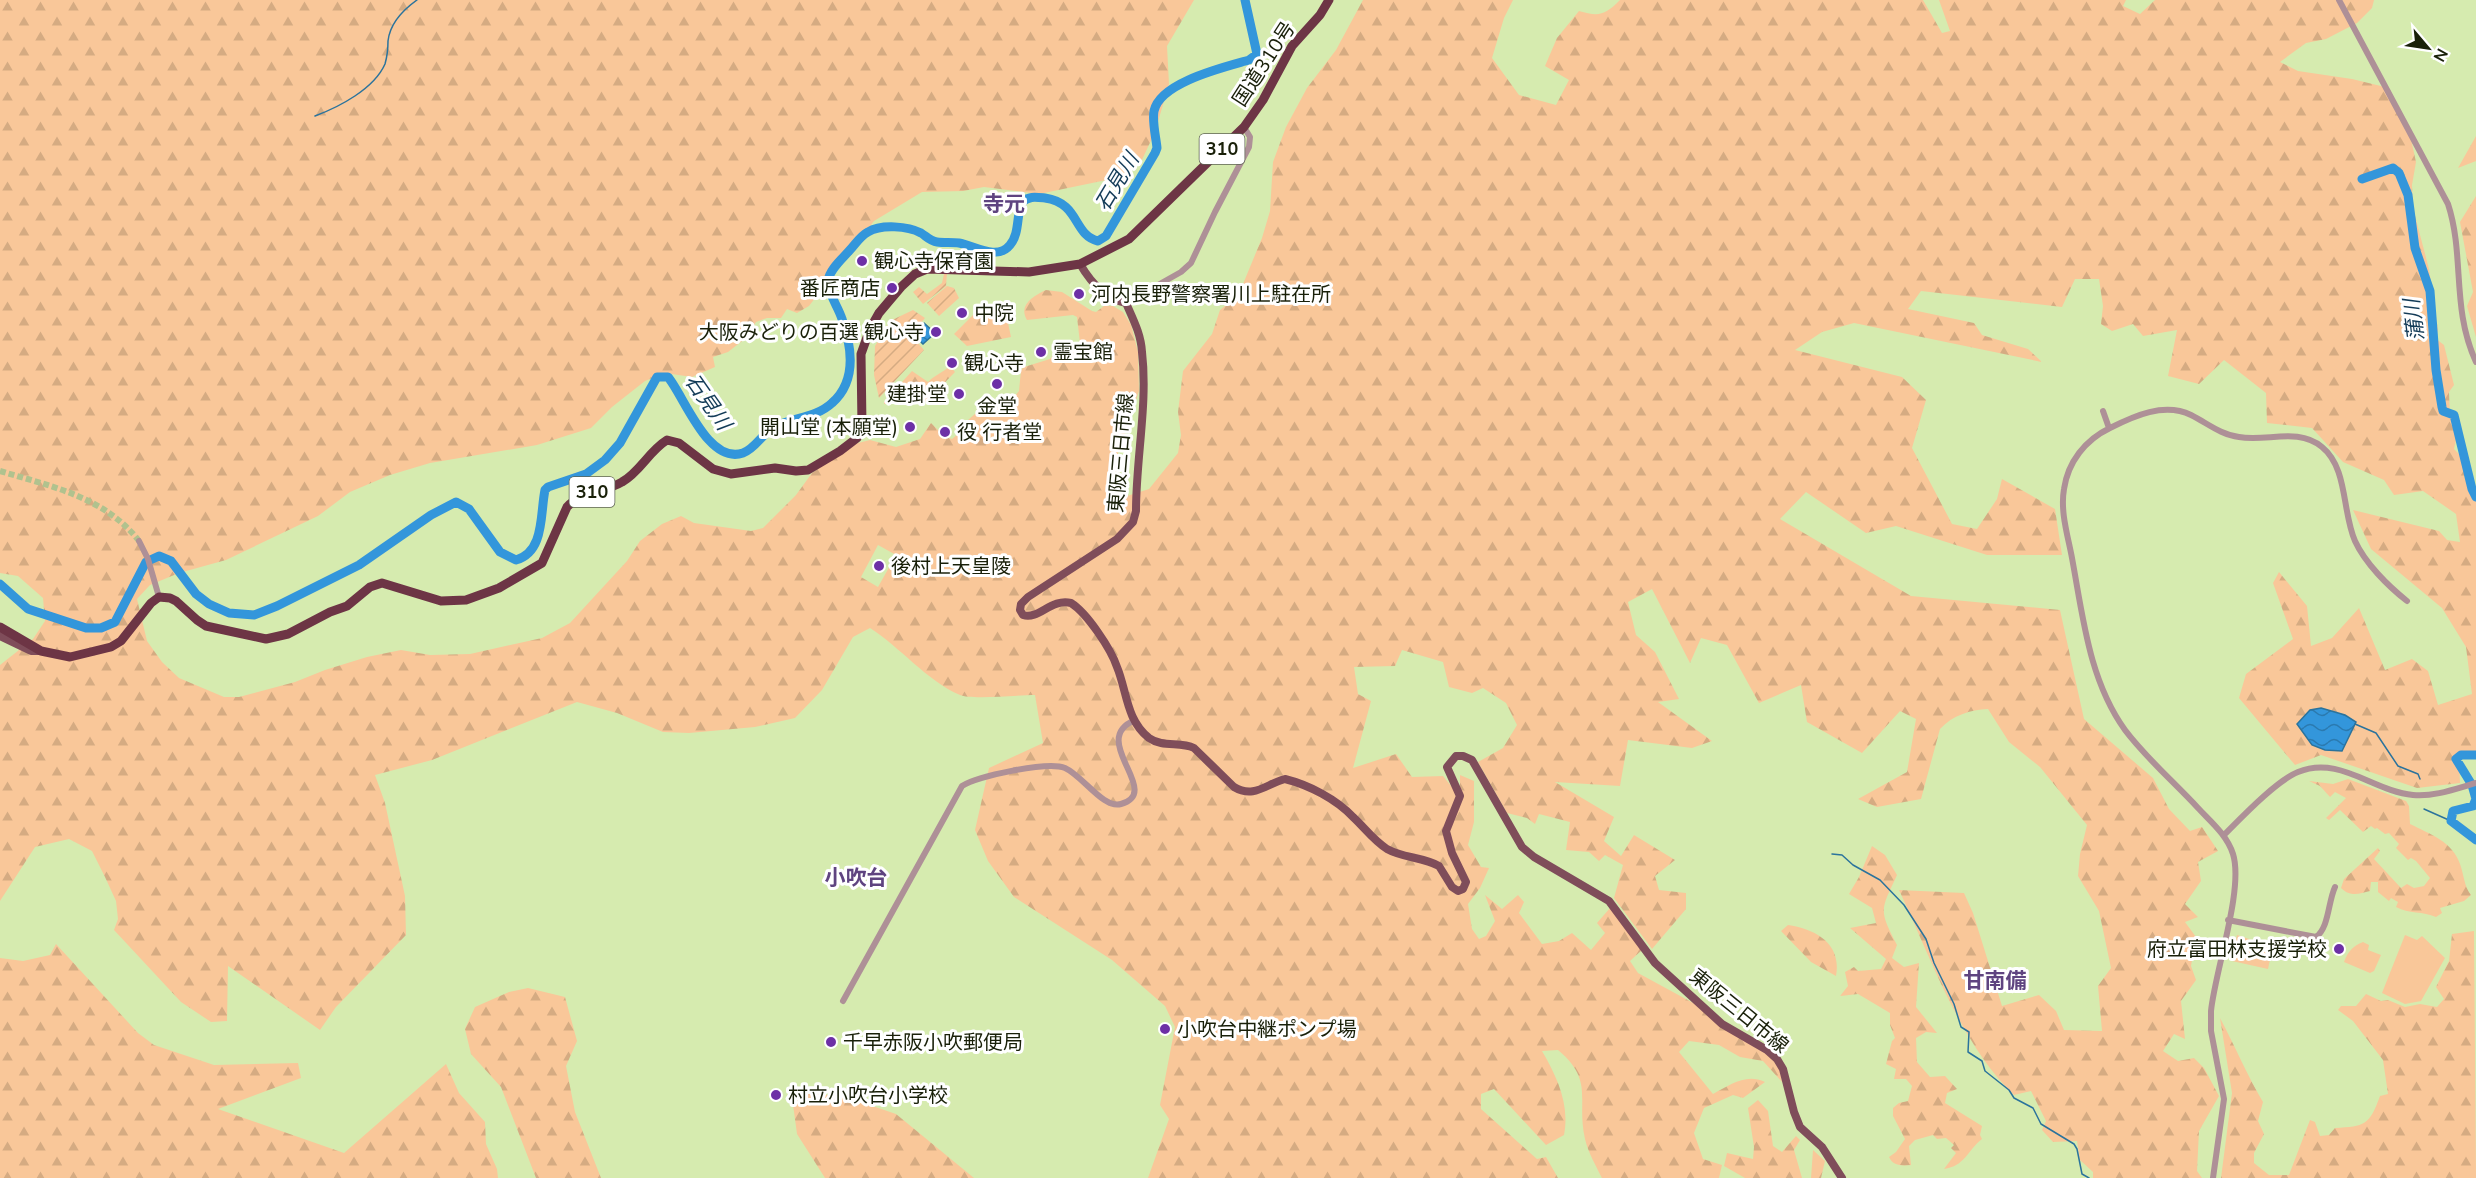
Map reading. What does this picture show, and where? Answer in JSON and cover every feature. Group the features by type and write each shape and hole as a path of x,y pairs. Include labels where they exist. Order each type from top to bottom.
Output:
{"highway":[{"name":"国道310号","path":"159,597 176,601 196,621 206,626 266,639 288,634 347,606 370,587 382,583 441,601 454,602 480,597 542,563 567,507 573,501 585,494 624,482 667,440 679,443 712,469 731,474 775,468 808,470 853,442 862,426 862,348 879,313 915,274 927,269 1021,273 1080,264 1129,238 1244,127 1263,100 1292,46 1320,15 1329,0"},
{"path":"0,627 41,651 70,657 111,647 130,632 151,603 159,597"}],"main road":[{"path":"1080,264 1087,276 1107,295 1126,303"},
{"name":"東阪三日市線","path":"1126,303 1138,330 1143,377 1136,511 1133,522 1117,539 1028,597 1021,604 1020,610 1027,616 1056,603 1065,602 1078,607 1109,650 1117,666 1129,708 1135,720 1143,732 1155,741 1194,748 1241,790 1258,792 1285,779 1309,788 1343,808 1387,849 1439,866 1452,887 1458,891 1463,889 1466,882 1452,853 1446,831 1460,796 1447,767 1456,756 1468,757 1472,760 1522,847 1534,857 1609,901 1618,910 1655,963 1722,1024 1767,1050 1777,1059 1783,1069 1800,1127 1822,1147 1842,1178"},
{"path":"0,636 31,651 41,651"}],"street":[{"path":"2339,0 2448,204 2454,233 2460,309 2476,362"},
{"path":"1126,303 1181,272 1195,258 1209,224 1249,147 1250,136 1244,127"},
{"path":"2213,1178 2223,1099 2210,1020 2236,872 2234,856 2224,835 2126,731 2102,690 2092,660 2064,517 2063,494 2069,469 2079,452 2092,439 2109,428 2151,412 2169,410 2189,414 2218,431 2236,437 2295,436 2315,442 2329,454 2336,465 2351,529 2358,546 2389,584 2407,601"},
{"path":"2103,411 2109,428"},
{"path":"140,543 155,577 159,597"},
{"path":"843,1001 963,786 981,777 1045,766 1059,766 1077,775 1107,803 1123,803 1132,796 1135,785 1134,778 1119,753 1118,742 1125,726 1135,720"},
{"path":"2224,835 2286,778 2310,768 2338,769 2412,795 2433,795 2476,783"},
{"path":"2228,920 2316,937 2324,928 2328,905 2335,887"}],"green space":[{"path":"0,0 1194,0 1167,46 1169,84 1155,132 1140,164 1121,177 1039,194 984,187 963,191 922,192 874,221 809,306 797,313 787,309 781,318 767,318 756,322 746,338 728,352 713,357 715,367 692,377 665,373 645,381 612,407 591,428 537,445 430,463 390,475 350,492 318,516 226,560 179,573 150,585 137,599 147,641 162,662 179,678 224,697 239,697 295,682 367,657 401,650 430,655 470,654 542,638 570,623 627,561 640,541 662,524 681,516 694,523 751,531 763,528 796,495 812,473 854,444 870,440 896,447 920,439 931,423 944,436 952,439 985,405 995,408 1007,405 1019,391 1021,370 1024,367 1050,359 1058,349 1080,343 1077,317 1073,315 1027,320 1024,310 1026,305 1036,295 1046,290 1062,292 1096,312 1104,306 1113,306 1123,312 1131,325 1138,352 1139,391 1116,459 1122,486 1127,496 1149,489 1178,453 1181,435 1178,412 1183,371 1212,334 1220,310 1231,301 1243,284 1262,238 1270,211 1273,162 1286,127 1307,88 1336,50 1363,0 1513,0 1504,18 1492,58 1519,95 1556,105 1569,80 1545,66 1557,38 1579,11 1592,14 1606,12 1620,0 1923,0 1942,33 1950,31 1939,0 2126,0 2123,6 2140,14 2155,0 2374,0 2372,8 2357,23 2326,39 2306,43 2280,62 2298,71 2352,79 2389,88 2409,130 2416,162 2412,185 2413,208 2429,269 2438,330 2435,338 2444,345 2454,385 2449,392 2450,417 2460,422 2454,449 2466,461 2476,498 2476,755 2459,759 2460,783 2417,788 2321,755 2295,765 2239,698 2246,674 2293,639 2273,583 2279,572 2307,606 2311,646 2332,638 2359,608 2385,670 2412,659 2428,671 2438,705 2472,694 2466,647 2442,608 2371,549 2353,510 2439,531 2447,540 2460,542 2456,514 2423,491 2394,495 2384,480 2343,462 2312,428 2267,423 2266,393 2224,360 2199,384 2168,376 2177,330 2143,336 2133,324 2112,331 2101,324 2103,306 2099,279 2075,279 2062,307 1921,291 1908,309 1974,323 1982,335 2028,349 2042,362 1854,323 1822,332 1795,350 1902,377 1926,400 1912,448 1952,524 1977,529 1997,499 2002,479 2055,509 2062,555 1987,555 1896,526 1866,533 1806,492 1780,519 1911,596 2060,610 2084,719 2153,778 2169,809 2190,831 2202,827 2218,851 2198,862 2201,881 2185,904 2198,917 2185,922 2196,937 2191,966 2196,980 2181,1001 2185,1039 2174,1034 2163,1051 2178,1061 2194,1058 2204,1068 2219,1096 2199,1131 2197,1171 2202,1178 2093,1178 2093,1172 2080,1160 2077,1141 2053,1142 2042,1130 2046,1121 2031,1091 2014,1095 1995,1075 1962,1026 1935,971 1899,890 1964,893 1973,913 2002,1006 2039,995 2056,1011 2064,1030 2102,1031 2098,986 2111,968 2099,911 2078,876 2080,854 2087,825 2040,767 2009,742 1988,709 1962,714 1950,720 1940,729 1921,799 1877,807 1858,799 1907,772 1916,719 1900,711 1862,753 1807,722 1801,685 1759,703 1727,645 1701,638 1690,663 1652,589 1628,602 1636,635 1655,652 1679,699 1658,702 1712,741 1692,748 1628,740 1620,786 1555,782 1614,817 1604,841 1621,856 1634,835 1675,860 1655,876 1659,890 1686,893 1686,909 1652,949 1614,898 1623,865 1605,855 1599,861 1589,852 1566,850 1570,822 1539,814 1535,824 1527,818 1507,813 1478,762 1503,748 1517,725 1506,703 1483,688 1472,693 1449,687 1443,662 1402,650 1395,666 1354,667 1358,694 1371,701 1353,768 1396,754 1412,777 1443,776 1460,797 1460,775 1474,781 1474,822 1468,845 1481,867 1489,868 1480,888 1468,904 1472,929 1479,939 1486,936 1495,921 1485,895 1502,909 1518,895 1524,902 1519,913 1542,944 1559,941 1572,933 1591,950 1605,933 1597,923 1610,908 1642,950 1630,961 1638,973 1695,1004 1772,1057 1780,1070 1782,1082 1763,1061 1740,1057 1719,1045 1689,1041 1679,1052 1713,1094 1745,1079 1765,1082 1743,1098 1733,1095 1704,1108 1694,1133 1703,1159 1722,1165 1719,1178 1602,1178 1585,1139 1582,1091 1577,1071 1558,1050 1542,1051 1553,1071 1564,1102 1564,1135 1546,1145 1494,1089 1481,1094 1481,1109 1537,1159 1546,1157 1558,1178 1148,1178 1169,1119 1160,1105 1175,1027 1165,1006 1112,960 1014,897 988,861 975,830 989,768 1043,743 1035,695 985,697 960,695 925,673 870,628 853,637 822,690 795,718 755,727 689,733 663,732 617,713 577,702 432,760 375,775 385,803 405,896 406,935 336,1007 320,1030 228,966 227,1021 211,1022 181,1002 114,930 118,919 116,901 92,851 69,839 35,847 0,901 0,665 33,639 45,621 43,598 18,576 0,573","holes":["878,545 896,555 878,587 861,577"]},
{"path":"2476,136 2476,161 2458,168"},
{"path":"2476,196 2476,337 2467,306 2473,292 2460,222"},
{"path":"947,273 946,286 923,304 913,292 919,287 927,294 942,283 944,274"},
{"path":"947,286 954,288 959,298 939,316 927,303"},
{"path":"999,306 1005,309 1011,337 967,346 954,334 977,311"},
{"path":"913,310 925,318 911,335 924,350 879,398 874,375 875,346 890,321"},
{"path":"950,366 955,372 926,402 884,404 912,371 928,382"},
{"path":"2348,779 2406,801 2409,806 2410,824 2433,835 2457,856 2471,895 2464,901 2440,908 2442,913 2436,917 2396,907 2398,902 2391,898 2389,901 2378,892 2378,882 2371,882 2370,891 2358,894 2348,893 2341,888 2344,879 2378,848 2380,851 2374,859 2401,888 2407,884 2414,888 2424,886 2430,878 2416,861 2411,858 2408,860 2396,848 2399,844 2389,833 2385,834 2371,826 2363,832 2340,810 2329,820 2326,818 2346,798 2335,792 2330,797 2320,786 2309,781 2333,784"},
{"path":"1872,846 1885,855 1897,875 1884,910 1884,916 1897,945 1892,958 1904,967 1919,963 1916,1007 1937,1033 1926,1032 1916,1038 1917,1062 1930,1077 1945,1076 1957,1089 1947,1093 1945,1103 1982,1126 1980,1135 1982,1139 1957,1165 1944,1169 1956,1153 1951,1148 1954,1145 1946,1138 1937,1139 1933,1135 1915,1140 1909,1146 1911,1165 1898,1165 1889,1157 1896,1152 1905,1139 1893,1116 1893,1108 1899,1103 1908,1101 1912,1086 1906,1079 1894,1079 1896,1069 1886,1064 1892,1041 1895,1038 1890,1025 1890,1013 1858,994 1840,996 1848,986 1845,972 1854,967 1858,971 1881,969 1886,959 1850,928 1876,923 1872,908 1849,894"},
{"path":"1788,925 1808,930 1825,940 1835,955 1836,976 1811,962 1781,931"},
{"path":"2474,931 2476,1178 2221,1178 2232,1093 2220,1018 2263,1102 2258,1121 2264,1134 2254,1153 2254,1163 2269,1175 2289,1175 2310,1120 2315,1122 2320,1136 2329,1135 2335,1128 2360,1125 2369,1119 2380,1096 2388,1094 2383,1060 2353,1021 2338,1010 2341,1006 2356,1006 2366,994 2381,1001 2388,1000 2405,1007 2420,1004 2437,1007 2444,999 2436,987 2449,961 2452,934"},
{"path":"2237,935 2249,939 2250,943 2270,947 2272,950 2268,969 2232,961"},
{"path":"2405,935 2417,940 2422,936 2445,958 2421,1001 2405,1004 2382,993"},
{"path":"2363,942 2369,945 2368,950 2381,955 2374,971 2370,973 2344,962 2351,949"},
{"path":"56,944 138,1033 154,1045 214,1065 298,1063 301,1078 218,1109 344,1153 446,1064 459,1093 485,1122 486,1144 497,1169 498,1178 0,1178 0,958 23,961 50,955"},
{"path":"528,988 565,997 577,1041 566,1066 575,1112 601,1178 536,1178 501,1087 471,1054 465,1029 475,1007 509,992"},
{"path":"801,1094 821,1094 852,1099 896,1114 974,1178 825,1178 797,1134 792,1097"},
{"path":"1758,1100 1768,1111 1773,1146 1782,1152 1796,1136 1800,1140 1794,1150 1802,1178 1745,1178 1724,1166 1727,1153 1753,1159 1754,1147 1748,1108"},
{"path":"1813,1150 1825,1161 1821,1178 1811,1178"}],"water":[{"path":"924,323 935,333 923,344 913,335"},
{"path":"2321,708 2345,715 2356,722 2342,751 2325,750 2312,745 2297,724 2310,710"}],"waterway":[{"path":"315,116 355,96 373,81 385,64 389,34 394,23 417,0"},
{"name":"石見川","path":"0,584 28,609 86,628 101,628 115,622 146,562 159,556 171,561 196,594 209,604 229,613 254,615 359,565 431,515 456,502 469,509 500,552 516,560 525,556 532,549 540,531 545,490 586,474 605,460 620,443 657,377 668,377 698,427 719,449 730,454 743,453 774,427 812,415 832,403 846,385 850,352 828,281 836,265 860,238 873,229 902,227 921,233 930,240 959,243 986,251 999,252 1005,250 1013,240 1022,202 1035,197 1056,201 1065,206 1090,238 1098,241 1106,236 1157,148 1154,111 1159,101 1180,84 1249,60 1257,54 1245,0"},
{"name":"蒲川","path":"2362,179 2393,168 2399,173 2408,195 2415,248 2430,291 2436,370 2442,407 2443,411 2454,415 2476,497"},
{"path":"2355,724 2376,733 2398,766 2418,774 2420,779"},
{"name":"蒲川","path":"2476,755 2461,755 2456,759 2472,785 2476,799 2473,806 2453,811 2451,821 2476,840"},
{"path":"2424,809 2451,821"},
{"path":"1832,854 1842,855 1853,865 1880,880 1904,905 1926,939 1934,963 1954,1004 1961,1027 1969,1032 1968,1052 1982,1061 1985,1071 2009,1090 2014,1098 2033,1108 2041,1124 2074,1144 2082,1174 2089,1178"}],"tunnel":[{"path":"0,471 57,488 93,503 125,526 139,541"}],"place":[{"name":"観心寺保育園","path":"862,261"},
{"name":"番匠商店","path":"892,288"},
{"name":"河内長野警察署川上駐在所","path":"1079,294"},
{"name":"中院","path":"962,313"},
{"name":"大阪みどりの百選 観心寺","path":"936,332"},
{"name":"霊宝館","path":"1041,352"},
{"name":"観心寺","path":"952,363"},
{"name":"金堂","path":"997,384"},
{"name":"建掛堂","path":"959,394"},
{"name":"開山堂 (本願堂)","path":"910,427"},
{"name":"役 行者堂","path":"945,432"},
{"name":"後村上天皇陵","path":"879,566"},
{"name":"府立富田林支援学校","path":"2339,949"},
{"name":"小吹台中継ポンプ場","path":"1165,1029"},
{"name":"千早赤阪小吹郵便局","path":"831,1042"},
{"name":"村立小吹台小学校","path":"776,1095"}],"district":[{"name":"寺元","path":"1004,204"},
{"name":"小吹台","path":"856,878"},
{"name":"甘南備","path":"1995,981"}]}
